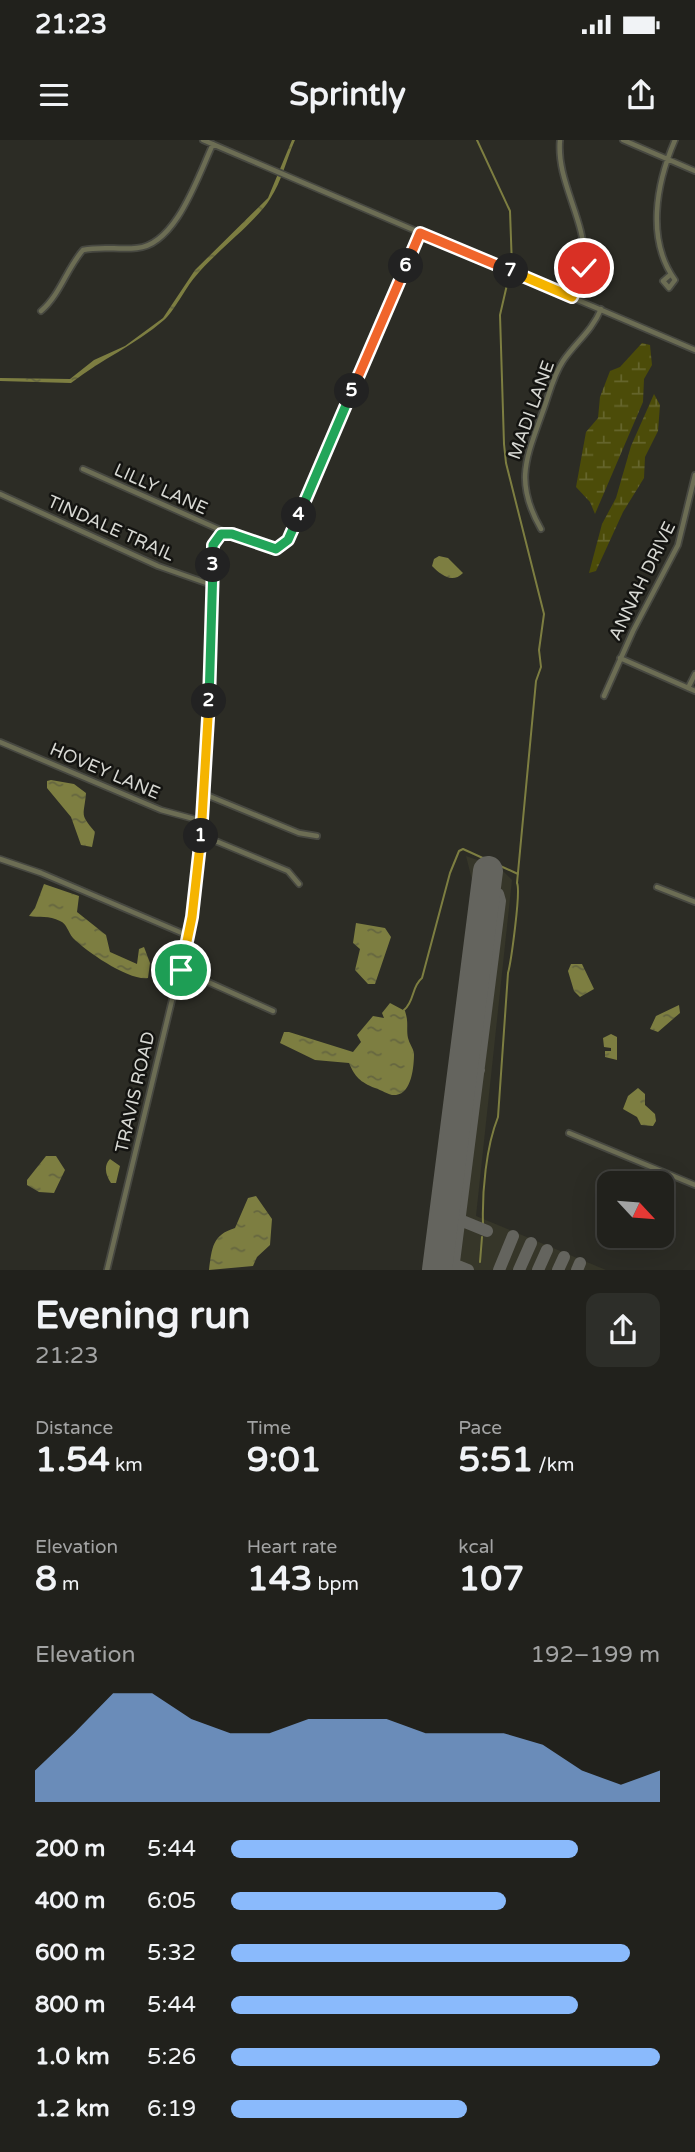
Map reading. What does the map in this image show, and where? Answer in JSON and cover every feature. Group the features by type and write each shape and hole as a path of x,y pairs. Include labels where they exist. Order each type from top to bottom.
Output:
{"street":[{"path":"203,140 695,350"},
{"path":"560,140 561,158 584,257 572,297"},
{"path":"623,140 695,171"},
{"path":"670,275 660,242 657,212 659,187 675,140"},
{"path":"41,311 49,304 70,264 83,250 139,248 156,243 173,227 214,144"},
{"path":"229,534 271,549 282,548 288,540 420,233"},
{"name":"MADI LANE","path":"541,529 532,513 526,489 523,473 526,455 558,370 591,329 601,309"},
{"name":"LILLY LANE","path":"83,469 229,534"},
{"name":"ANNAH DRIVE","path":"604,696 620,658 678,545 695,475"},
{"name":"TINDALE TRAIL","path":"0,494 158,566 212,585"},
{"name":"TRAVIS ROAD","path":"107,1270 189,936 204,794 213,545 221,534 229,534"},
{"path":"620,658 695,691"},
{"path":"688,688 695,674"},
{"name":"HOVEY LANE","path":"0,742 150,806 202,821"},
{"path":"204,794 299,833 317,836"},
{"path":"201,835 288,871 299,884"},
{"path":"0,859 41,873 189,936"},
{"path":"657,887 695,902"},
{"path":"181,970 273,1011"},
{"path":"569,1133 695,1185"}],"shaded area":[{"path":"466,856 500,868 512,880 476,1216 606,1270 423,1270 469,923 473,884"}],"green space":[{"path":"642,343 650,345 652,365 644,379 643,402 595,514 590,502 576,487 586,432 598,418 600,397 610,371 620,367"},
{"path":"654,394 660,405 658,431 645,457 644,478 623,512 596,571 589,573 602,524 616,498 631,446"}],"water":[{"path":"292,140 295,140 281,178 264,208 191,281 164,320 71,383 0,381 0,378 70,379 94,360 125,346 163,318 195,270 268,198"},
{"path":"439,556 448,558 463,573 451,578 439,572 432,566 434,559"},
{"path":"47,781 74,784 86,793 84,814 95,832 92,847 81,845 71,817 47,788"},
{"path":"44,884 79,896 77,912 106,935 110,952 137,964 139,949 144,947 150,963 148,978 130,975 98,958 73,938 62,922 48,917 29,916"},
{"path":"356,923 385,928 391,937 375,984 368,984 355,970 360,949 353,943"},
{"path":"571,964 582,964 594,989 580,997 574,991 568,971"},
{"path":"390,1003 405,1011 408,1038 414,1053 409,1084 396,1095 365,1084 349,1063 315,1060 280,1043 284,1032 289,1032 353,1052 361,1042 357,1035 373,1016 384,1018 382,1013"},
{"path":"679,1005 680,1013 658,1032 650,1029 656,1016"},
{"path":"611,1034 617,1037 617,1060 605,1057 605,1051 611,1051 611,1048 604,1047 603,1038"},
{"path":"638,1088 645,1094 645,1105 655,1114 656,1121 653,1126 641,1125 637,1117 623,1109 628,1096"},
{"path":"46,1156 56,1156 65,1170 54,1193 39,1192 27,1185 27,1180"},
{"path":"110,1159 120,1166 116,1183 111,1183 107,1174 106,1165"},
{"path":"256,1196 272,1219 270,1245 257,1257 253,1266 209,1270 212,1249 217,1239 235,1228 248,1198"}],"waterway":[{"path":"477,140 510,211 512,267"},
{"path":"483,1224 486,1170 490,1142 498,1117 508,973 517,912 517,883 536,681 541,667 539,650 544,614 506,463 504,444 500,315 509,276"},
{"path":"404,1010 422,978 450,873 459,851 463,849 518,874"},
{"path":"480,1262 482,1237"}],"taxiway":[{"path":"453,1270 500,901 498,894 486,890"},
{"path":"483,912 498,914"},
{"path":"463,1068 479,1070"},
{"path":"460,1220 487,1231"},
{"path":"499,1270 513,1236"},
{"path":"519,1270 531,1243"},
{"path":"538,1270 547,1250"},
{"path":"558,1270 564,1257"},
{"path":"438,1258 468,1270"},
{"path":"577,1270 580,1263"}],"runway":[{"path":"437,1270 488,871"}],"route":[{"path":"181,970 192,917 201,835 215,540 221,534 232,534 266,548 276,549 282,548 288,540 420,233 572,297 584,268"}]}
